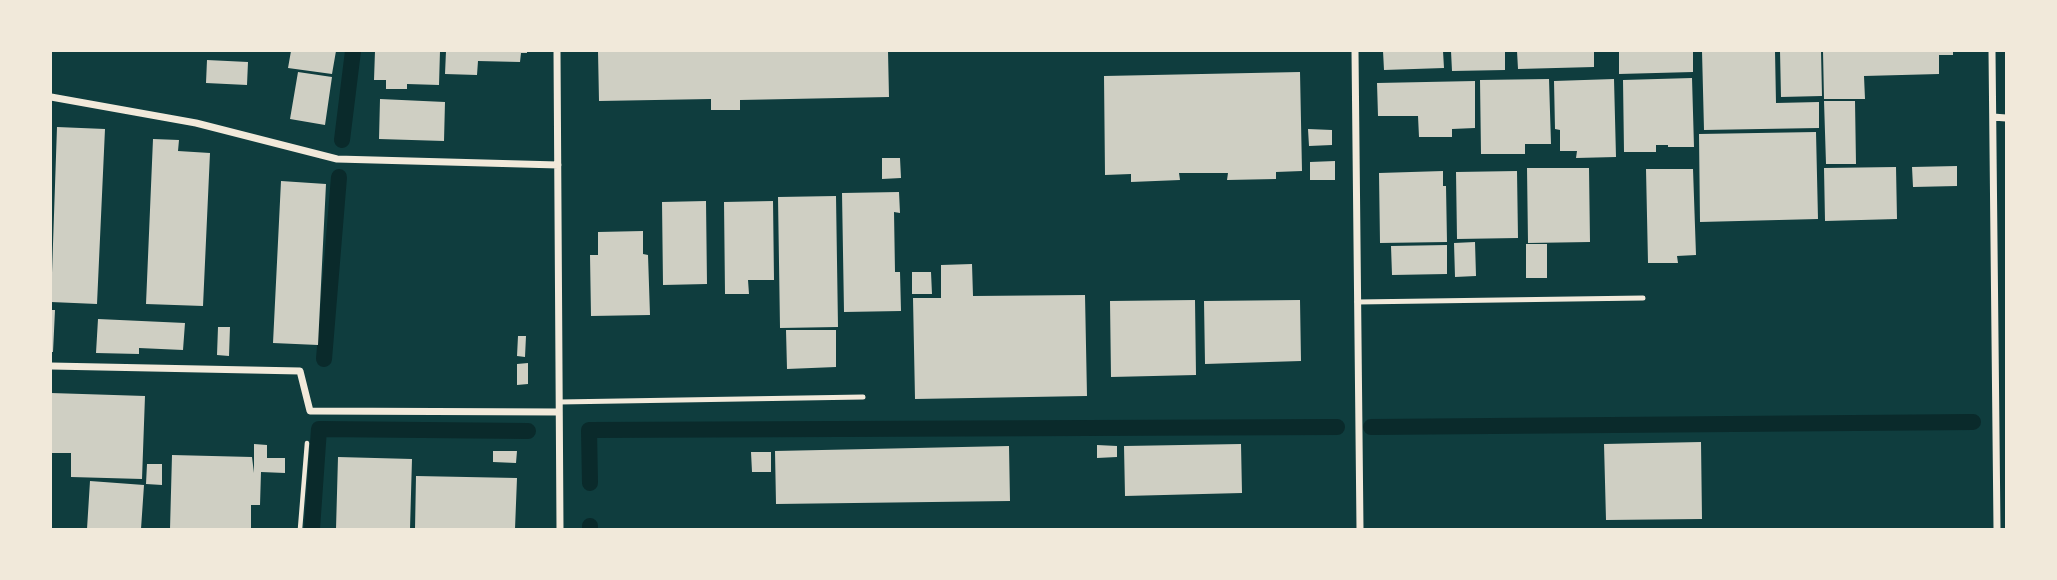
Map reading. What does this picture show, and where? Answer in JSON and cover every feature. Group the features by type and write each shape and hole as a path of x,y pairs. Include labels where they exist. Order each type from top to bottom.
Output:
{"street":[{"path":"557,51 560,529"},
{"path":"1355,51 1360,529"},
{"path":"1993,51 1997,529"},
{"path":"51,97 197,123 337,159 558,165"},
{"path":"1993,117 2006,118"},
{"path":"51,366 300,372 310,411 559,412"}],"lane":[{"path":"1357,302 1643,298"},
{"path":"559,402 863,397"}],"path":[{"path":"300,529 310,411"}],"building":[{"path":"291,51 336,51 332,74 288,68"},
{"path":"375,51 440,51 439,85 407,84 407,89 386,89 386,80 374,80"},
{"path":"446,51 527,53 521,53 520,62 478,61 477,75 445,74"},
{"path":"598,51 888,51 889,97 740,100 740,110 711,110 711,99 599,101"},
{"path":"1383,51 1443,51 1444,68 1384,70"},
{"path":"1451,51 1505,51 1505,70 1452,71"},
{"path":"1517,51 1594,51 1594,67 1518,69"},
{"path":"1619,51 1693,51 1693,72 1619,74"},
{"path":"1702,51 1775,51 1776,103 1819,102 1819,128 1704,130"},
{"path":"1780,51 1821,51 1822,96 1781,97"},
{"path":"1823,51 1953,51 1953,55 1939,55 1939,74 1864,76 1865,99 1824,99"},
{"path":"207,60 248,62 247,85 206,83"},
{"path":"298,72 332,77 325,125 290,119"},
{"path":"1300,72 1302,171 1276,172 1276,179 1227,180 1228,173 1179,173 1180,180 1131,182 1131,174 1105,175 1104,76"},
{"path":"1692,78 1694,147 1656,145 1656,152 1624,152 1623,80"},
{"path":"1549,79 1551,144 1525,144 1525,154 1481,154 1480,80"},
{"path":"1614,79 1616,157 1576,158 1577,151 1560,151 1560,130 1555,129 1554,81"},
{"path":"1475,81 1475,128 1452,129 1452,137 1419,137 1418,116 1378,116 1377,83"},
{"path":"380,99 445,102 444,141 379,139"},
{"path":"1824,101 1855,101 1856,164 1826,164"},
{"path":"57,127 105,129 97,304 51,302"},
{"path":"1308,129 1332,130 1332,145 1309,146"},
{"path":"1816,132 1818,219 1700,222 1699,134"},
{"path":"153,139 179,140 178,151 210,153 203,306 146,304"},
{"path":"882,158 900,158 901,178 882,179"},
{"path":"1335,161 1335,180 1310,180 1310,162"},
{"path":"1957,166 1957,186 1913,187 1912,167"},
{"path":"1896,167 1897,219 1825,221 1824,168"},
{"path":"1527,168 1589,168 1590,242 1528,243"},
{"path":"1646,169 1693,169 1696,255 1677,256 1678,263 1648,263"},
{"path":"1443,171 1443,186 1446,186 1447,242 1380,243 1379,173"},
{"path":"1517,171 1518,238 1457,239 1456,172"},
{"path":"281,181 326,184 318,345 273,343"},
{"path":"899,192 900,213 894,212 895,272 900,272 901,311 844,312 842,193"},
{"path":"836,196 838,327 780,328 778,197"},
{"path":"706,201 707,284 663,285 662,202"},
{"path":"773,201 774,280 748,280 749,294 725,294 724,202"},
{"path":"643,231 643,254 648,255 650,315 591,316 590,255 598,255 598,232"},
{"path":"1475,242 1476,276 1455,277 1454,243"},
{"path":"1526,244 1547,244 1547,278 1526,278"},
{"path":"1447,245 1447,274 1392,275 1391,246"},
{"path":"972,264 973,296 1085,295 1087,396 915,399 913,298 941,298 941,265"},
{"path":"912,272 931,272 932,294 912,294"},
{"path":"1195,300 1196,375 1111,377 1110,301"},
{"path":"1300,300 1301,361 1205,364 1204,301"},
{"path":"51,310 55,310 53,352 51,352"},
{"path":"98,319 185,323 183,350 139,348 139,354 96,353"},
{"path":"218,327 230,327 229,356 217,355"},
{"path":"786,330 836,330 836,367 787,369"},
{"path":"518,336 526,336 525,357 517,356"},
{"path":"528,363 528,384 517,385 517,364"},
{"path":"51,393 145,396 142,479 71,477 71,453 51,453"},
{"path":"1701,442 1702,519 1606,520 1604,444"},
{"path":"254,444 267,445 267,458 285,458 285,473 261,472 260,505 251,505 251,529 170,529 172,455 252,457 254,473"},
{"path":"1241,444 1242,493 1125,496 1124,446"},
{"path":"1097,445 1117,446 1117,457 1097,458"},
{"path":"1009,446 1010,501 776,504 775,451"},
{"path":"493,451 517,451 516,463 493,462"},
{"path":"751,452 771,452 771,472 752,472"},
{"path":"338,457 412,459 410,529 336,529"},
{"path":"147,464 162,464 162,485 146,484"},
{"path":"416,476 517,478 515,529 415,529"},
{"path":"90,481 144,485 141,529 87,529"}],"waterway":[{"path":"342,140 353,51"},
{"path":"324,359 339,177"},
{"path":"1371,427 1973,422"},
{"path":"590,483 589,430 1337,427"},
{"path":"312,529 319,429 528,431"}]}
